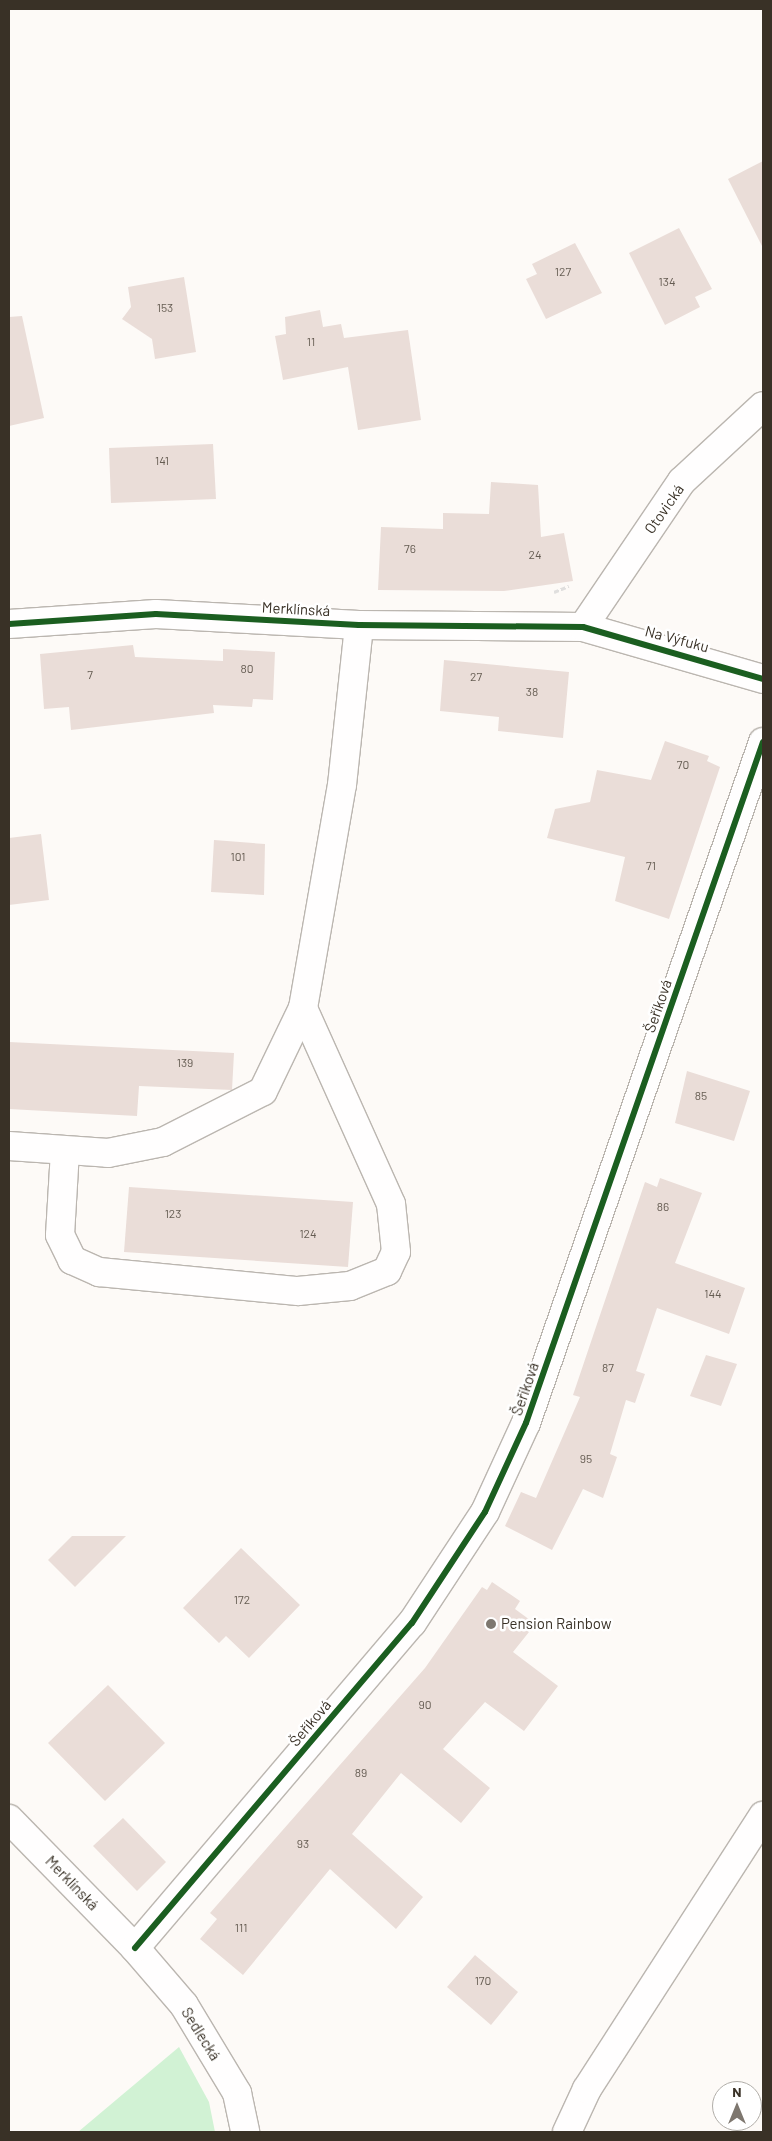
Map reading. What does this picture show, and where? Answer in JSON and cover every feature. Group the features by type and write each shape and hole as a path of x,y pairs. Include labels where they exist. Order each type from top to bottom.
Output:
{"street":[{"name":"Otovická","path":"583,627 682,481 763,406"},
{"name":"Merklínská","path":"9,624 156,614 359,626 583,627"},
{"path":"9,1146 65,1151 108,1152 163,1142 263,1091 303,1008 342,785 359,626"},
{"name":"Na Výfuku","path":"583,627 763,679"},
{"name":"Šeříková","path":"135,1948 412,1623 485,1512 526,1423 763,742"},
{"path":"65,1151 60,1235 72,1260 99,1272 298,1291 350,1286 387,1271 396,1252 391,1204 303,1008"},
{"path":"567,2132 587,2089 763,1816"},
{"name":"Merklínská","path":"9,1819 135,1948"},
{"name":"Sedlecká","path":"135,1948 184,2005 232,2085 245,2132"}],"path":[{"path":"545,595 571,585"}],"green space":[{"path":"179,2047 209,2102 215,2132 78,2132"}],"building":[{"path":"763,161 763,248 728,179"},
{"path":"679,228 712,289 695,297 700,307 665,325 629,253"},
{"path":"575,243 602,293 546,319 526,279 537,274 532,264"},
{"path":"184,277 196,352 155,359 152,339 122,319 131,307 128,287"},
{"path":"320,310 323,327 341,324 344,338 408,330 421,420 358,430 348,367 283,380 275,336 286,334 285,317"},
{"path":"22,316 44,418 9,426 9,317"},
{"path":"213,444 216,499 111,503 109,448"},
{"path":"491,482 538,485 541,537 564,533 573,581 504,591 378,590 381,527 443,529 443,513 489,514"},
{"path":"133,645 135,657 223,661 223,649 275,652 273,700 253,699 252,707 213,705 214,713 71,730 69,707 44,709 40,654"},
{"path":"444,660 569,672 563,738 498,731 499,717 440,711"},
{"path":"665,741 709,756 707,761 720,767 669,919 615,901 625,857 547,838 555,809 590,802 597,770 651,780"},
{"path":"41,834 49,900 9,905 9,838"},
{"path":"214,840 265,844 264,895 211,892"},
{"path":"9,1042 234,1053 232,1090 139,1086 137,1116 9,1109"},
{"path":"687,1071 750,1091 734,1141 675,1123"},
{"path":"660,1178 702,1193 675,1263 745,1288 729,1334 657,1308 636,1371 645,1374 635,1403 626,1400 610,1454 617,1457 603,1498 583,1489 552,1550 505,1526 521,1492 536,1498 580,1397 573,1395 645,1182 657,1187"},
{"path":"129,1187 353,1202 348,1267 124,1252"},
{"path":"706,1355 737,1364 721,1406 690,1396"},
{"path":"72,1536 126,1536 75,1587 48,1560"},
{"path":"241,1548 300,1605 249,1658 226,1636 219,1643 183,1608"},
{"path":"492,1582 520,1601 515,1609 530,1620 524,1628 529,1632 513,1652 558,1686 524,1731 485,1702 443,1749 490,1788 461,1823 401,1773 352,1834 423,1897 396,1929 330,1869 243,1975 200,1939 217,1919 210,1913 425,1668 482,1587 487,1590"},
{"path":"108,1685 165,1743 105,1801 48,1743"},
{"path":"123,1818 166,1862 137,1891 93,1846"},
{"path":"475,1955 518,1992 491,2025 447,1987"}],"cycle path":[{"path":"9,624 156,614 359,625 583,627 763,679"},
{"path":"135,1948 412,1623 485,1512 526,1423 763,742"}],"place":[{"name":"Pension Rainbow","path":"491,1624"}]}
